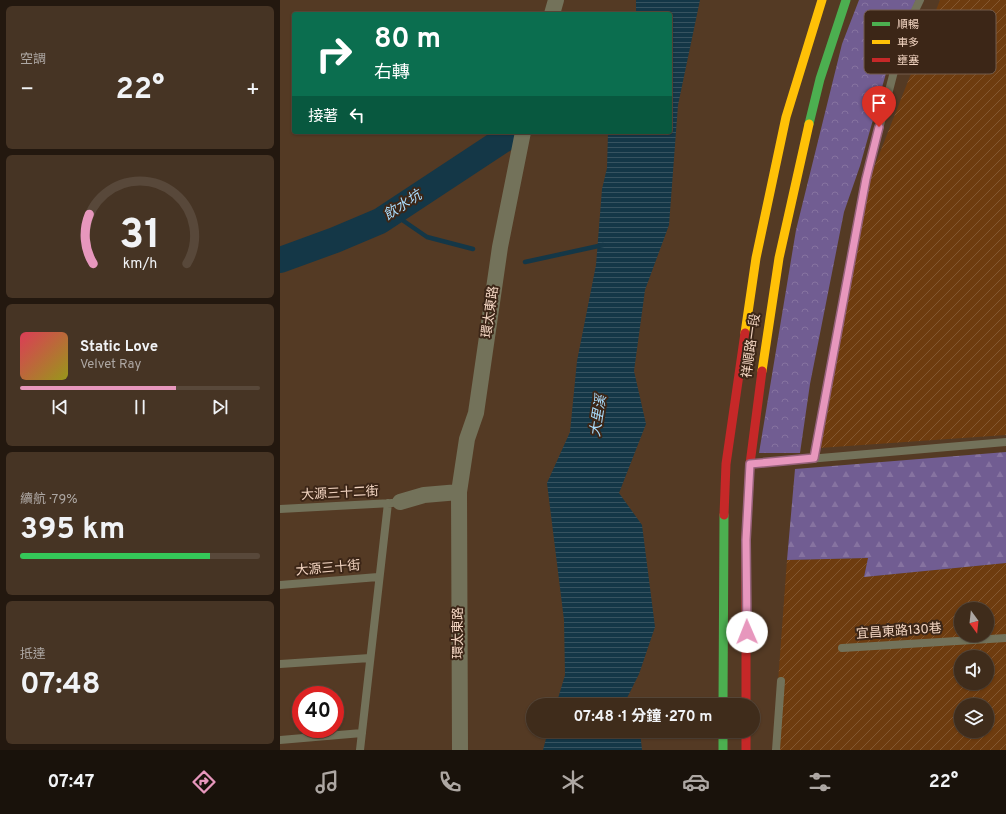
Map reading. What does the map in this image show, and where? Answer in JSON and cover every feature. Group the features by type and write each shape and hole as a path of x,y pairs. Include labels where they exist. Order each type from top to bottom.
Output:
{"street":[{"path":"553,12 556,0"},
{"name":"祥順路一段","path":"723,698 726,464 734,401 756,258 786,117 822,0"},
{"name":"祥順路一段","path":"746,698 746,540 750,464 764,353 779,258 820,79 846,0"},
{"name":"環太東路","path":"460,750 459,492 467,438 476,413 500,247 521,138"},
{"path":"394,502 424,495 459,492"},
{"path":"723,738 723,750"},
{"path":"746,738 746,750"}],"lane":[{"path":"915,10 920,0"},
{"path":"814,458 866,179 893,74"},
{"path":"750,464 1006,442"},
{"path":"360,750 378,576 394,502"},
{"name":"大源三十二街","path":"280,509 394,502"},
{"name":"大源三十街","path":"280,585 378,576"},
{"name":"宜昌東路130巷","path":"842,648 1006,638"},
{"path":"280,664 370,658"},
{"path":"776,750 781,681"},
{"path":"280,740 362,733"}],"shaded area":[{"path":"940,0 1006,0 1006,435 819,448 862,198 911,74 996,74 996,10 936,10"},
{"path":"868,558 864,577 1006,563 1006,750 773,750 787,560"}],"green space":[{"path":"859,0 916,0 912,10 864,10 864,74 886,74 860,166 844,212 810,384 800,453 759,453 796,230 842,44"},
{"path":"1006,452 1006,563 864,577 868,558 787,560 795,469"}],"water":[{"name":"大里溪","path":"636,0 700,0 678,105 669,225 645,290 634,371 646,424 619,493 642,525 655,627 639,674 627,698 558,698 565,675 564,620 547,483 570,432 577,361 596,265 602,189 607,168 608,134 672,134 672,12 636,12"},
{"path":"546,738 641,738 642,750 543,750"}],"waterway":[{"name":"飲水坑","path":"280,260 335,240 380,221 512,134"},
{"path":"392,213 427,237 473,249"},
{"path":"525,262 603,245"}],"traffic: fast":[{"path":"809,124 820,79 846,0"},
{"path":"723,698 724,515"},
{"path":"723,738 723,750"}],"traffic: slow":[{"path":"745,333 756,258 786,117 822,0"},
{"path":"762,371 779,258 809,124"}],"traffic: jam":[{"path":"724,515 726,464 745,333"},
{"path":"746,698 746,540 750,464 762,371"},
{"path":"746,738 746,750"}],"route":[{"path":"747,632 746,540 750,464 814,458 866,179 879,127"}]}
